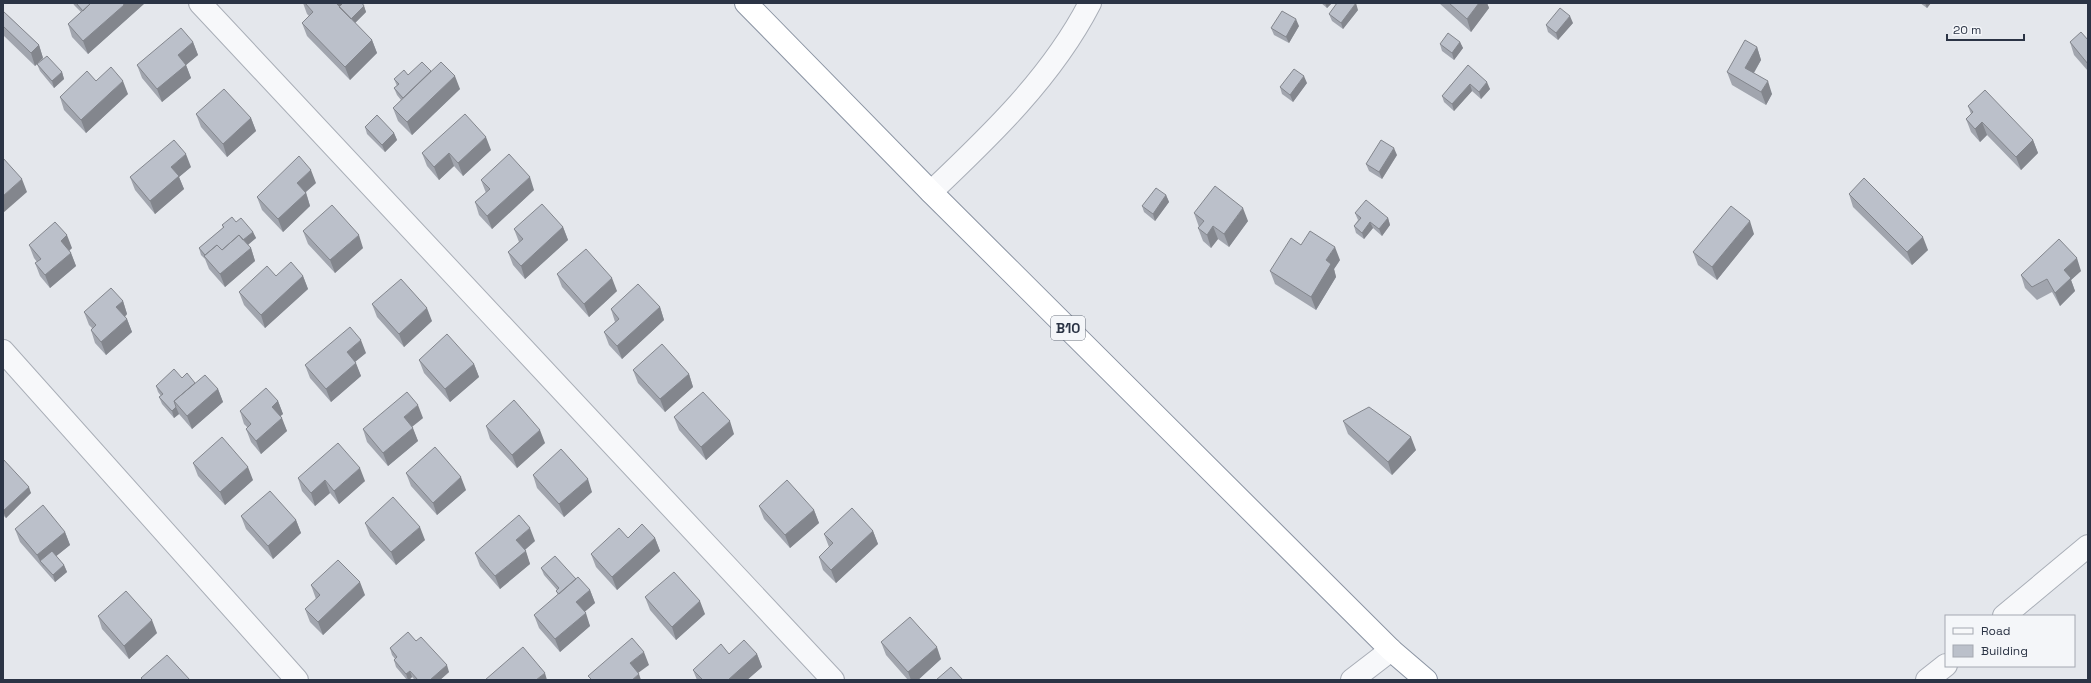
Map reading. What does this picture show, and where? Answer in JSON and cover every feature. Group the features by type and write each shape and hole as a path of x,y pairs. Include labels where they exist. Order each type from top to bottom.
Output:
{"highway":[{"name":"B10","path":"746,3 931,192 1391,650 1417,680"},
{"name":"B10","path":"1391,650 1426,680"}],"street":[{"path":"200,3 833,680"},
{"path":"931,192 983,143 1030,91 1064,46 1090,3"},
{"path":"3,351 297,680"},
{"path":"2005,615 2088,546"},
{"path":"1352,680 1391,650"},
{"path":"1928,680 1945,666"}],"building":[{"path":"76,3 91,3 83,11"},
{"path":"91,3 123,3 124,5 83,41 68,24"},
{"path":"305,3 336,3 372,40 345,67 302,23 313,12"},
{"path":"343,3 362,3 364,6 351,19 339,7"},
{"path":"1337,3 1356,3 1341,23 1329,14"},
{"path":"1449,3 1479,3 1467,19"},
{"path":"1560,8 1570,16 1556,33 1546,25"},
{"path":"3,11 39,45 31,53 3,26"},
{"path":"1282,11 1296,19 1286,37 1271,28"},
{"path":"181,28 193,42 178,55 186,65 157,89 137,65"},
{"path":"2081,32 2088,40 2088,64 2070,42"},
{"path":"1448,33 1460,42 1452,53 1440,44"},
{"path":"1745,40 1757,47 1745,68 1768,81 1761,92 1727,72"},
{"path":"47,56 62,72 52,81 37,64"},
{"path":"422,62 431,71 403,98 394,88 399,84 394,79 404,70 408,75"},
{"path":"441,62 455,76 407,122 393,108"},
{"path":"1468,65 1487,82 1479,92 1470,84 1452,104 1442,96"},
{"path":"111,67 123,81 81,120 60,97 87,71 96,81"},
{"path":"1294,69 1304,76 1290,95 1280,87"},
{"path":"224,89 251,118 223,144 196,114"},
{"path":"1985,90 2033,140 2016,157 1982,122 1975,129 1966,119 1973,112 1968,106"},
{"path":"465,114 486,137 458,163 449,153 434,167 422,153"},
{"path":"377,115 394,133 382,145 365,127"},
{"path":"174,140 186,154 171,167 179,176 150,201 130,177"},
{"path":"1381,140 1394,148 1379,172 1366,164"},
{"path":"509,154 530,177 487,216 475,202 490,189 481,180"},
{"path":"299,156 311,170 297,183 306,193 278,219 257,197"},
{"path":"3,158 22,179 3,196"},
{"path":"1864,178 1923,237 1907,252 1849,194"},
{"path":"1215,186 1243,208 1224,234 1213,226 1207,235 1198,228 1204,221 1194,213"},
{"path":"1156,188 1166,195 1153,214 1142,206"},
{"path":"1366,200 1388,218 1379,229 1370,222 1362,233 1354,226 1361,218 1355,213"},
{"path":"542,204 563,227 521,266 508,252 523,239 514,229"},
{"path":"332,205 359,235 330,260 303,231"},
{"path":"1731,206 1750,221 1712,267 1693,252"},
{"path":"232,217 236,222 241,218 253,232 243,240 239,235 222,250 217,245 205,255 199,248 224,227 222,225"},
{"path":"55,222 67,235 61,241 71,253 45,275 35,263 41,259 29,245"},
{"path":"1310,231 1335,247 1326,260 1331,264 1311,297 1270,271 1291,238 1301,245"},
{"path":"239,235 251,248 220,274 204,256 217,245 222,250"},
{"path":"2059,239 2077,258 2064,270 2071,278 2055,293 2047,279 2032,287 2021,275"},
{"path":"586,249 612,278 584,304 557,274"},
{"path":"291,262 303,276 261,315 239,292 267,266 276,276"},
{"path":"401,279 427,308 399,334 372,304"},
{"path":"638,284 660,307 617,346 604,332 619,319 611,309"},
{"path":"111,288 123,301 116,307 127,319 101,342 91,330 96,325 84,312"},
{"path":"350,327 361,340 347,352 356,363 326,389 305,365"},
{"path":"447,334 474,364 445,389 419,360"},
{"path":"662,344 689,374 660,399 633,370"},
{"path":"174,369 182,378 187,373 195,383 174,401 176,407 172,411 159,397 163,394 156,386"},
{"path":"205,375 218,389 187,416 174,401"},
{"path":"266,388 278,401 272,407 282,418 256,441 246,429 251,424 240,411"},
{"path":"407,392 418,405 404,417 413,428 383,453 363,429"},
{"path":"703,392 730,421 701,447 674,417"},
{"path":"514,400 540,430 512,455 486,426"},
{"path":"1369,407 1411,437 1388,462 1343,421"},
{"path":"222,437 248,467 220,492 193,463"},
{"path":"338,443 360,468 334,491 325,480 311,493 298,478"},
{"path":"435,447 461,477 433,503 406,473"},
{"path":"561,449 588,479 559,504 533,475"},
{"path":"3,459 29,487 3,511"},
{"path":"787,480 814,510 785,535 759,506"},
{"path":"270,491 296,520 268,546 241,516"},
{"path":"393,497 420,527 391,552 365,523"},
{"path":"43,505 65,532 37,555 15,529"},
{"path":"852,508 873,531 831,570 819,557 833,543 824,534"},
{"path":"519,515 530,528 516,540 526,551 495,576 475,553"},
{"path":"642,524 655,538 612,577 591,554 619,528 628,538"},
{"path":"52,551 64,565 53,575 40,561"},
{"path":"555,556 576,579 559,594 556,591 559,588 541,568"},
{"path":"338,560 360,582 318,622 305,609 320,595 311,585"},
{"path":"674,572 700,601 672,627 645,597"},
{"path":"578,577 590,590 576,602 586,613 555,639 534,615"},
{"path":"126,591 152,620 124,646 98,616"},
{"path":"910,617 937,647 908,672 881,642"},
{"path":"408,632 416,641 421,637 447,665 430,680 418,680 410,671 406,674 394,660 397,657 390,648"},
{"path":"632,638 644,652 630,663 639,674 632,680 592,680 588,676"},
{"path":"744,640 757,654 728,680 703,680 693,670 721,644 729,654"},
{"path":"523,647 545,673 536,680 485,680"},
{"path":"167,655 190,680 143,680 141,678"},
{"path":"951,667 963,680 936,680"}]}
